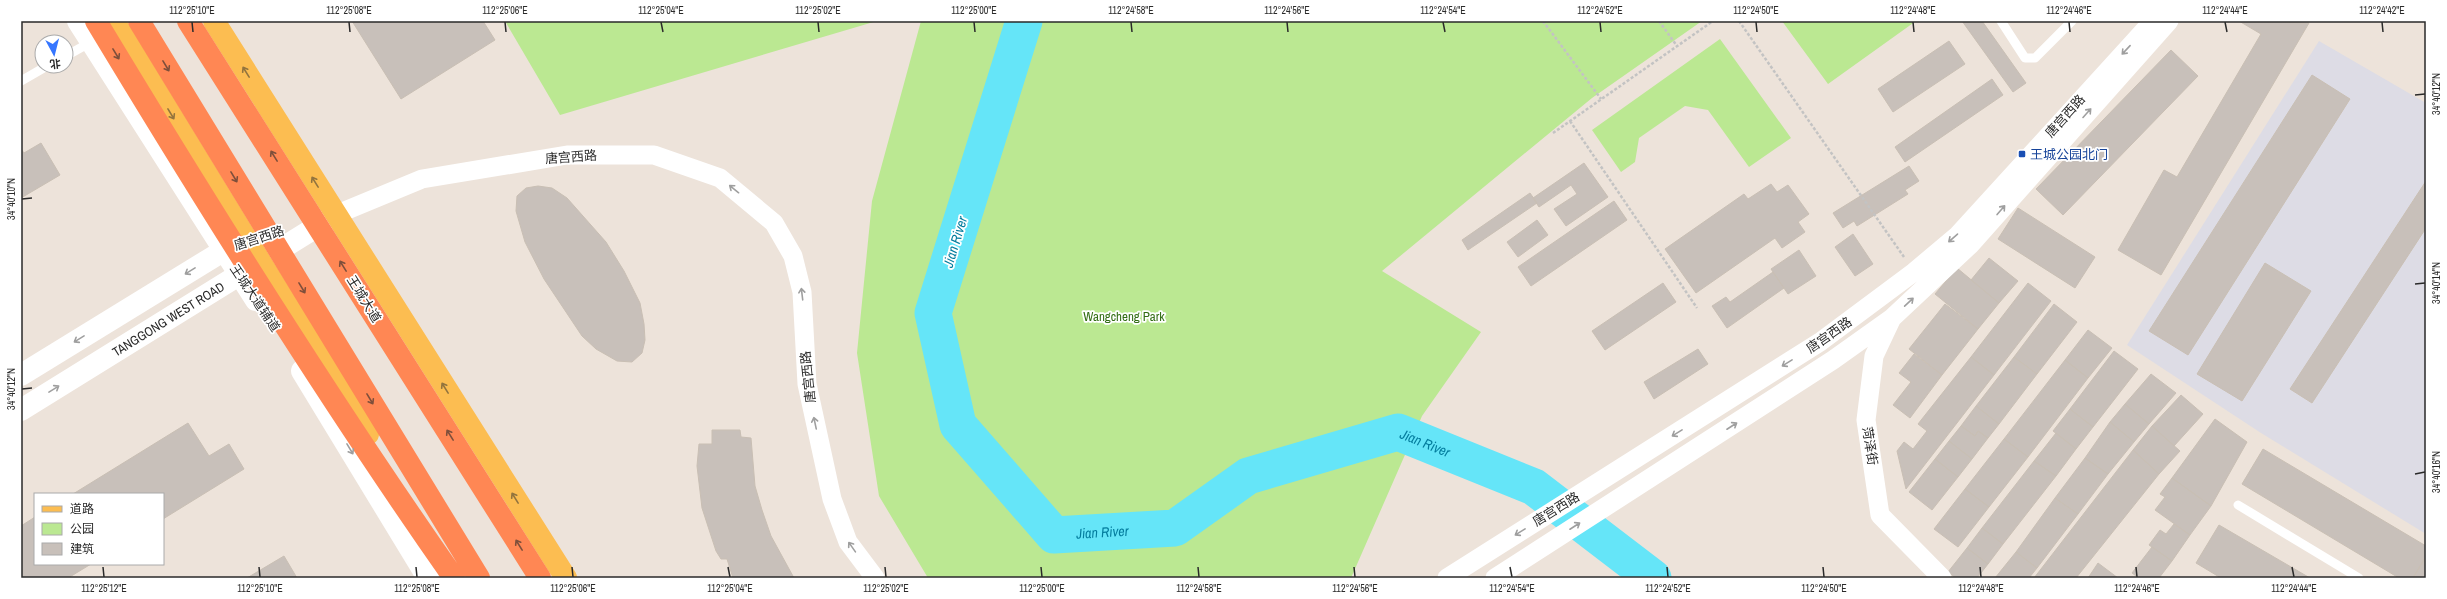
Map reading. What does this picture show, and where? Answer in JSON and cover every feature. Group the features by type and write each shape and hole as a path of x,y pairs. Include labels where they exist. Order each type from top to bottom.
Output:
{"highway":[{"path":"96,21 210,210 414,521 454,578"},
{"path":"139,21 479,578"},
{"name":"王城大道","path":"188,21 540,578"}],"main road":[{"name":"王城大道辅道","path":"78,21 223,250 281,336 428,578"},
{"path":"114,21 260,261 459,578"},
{"path":"214,21 335,215 566,578"},
{"name":"唐宫西路","path":"21,375 223,250 248,240 335,215"},
{"name":"TANGGONG WEST ROAD","path":"21,410 335,215"},
{"path":"281,336 360,420"}],"street":[{"name":"唐宫西路","path":"1447,578 1820,342 1914,272 1958,234 2153,21"},
{"name":"唐宫西路","path":"1495,578 1834,360 1892,318 1971,244 2169,21"},
{"name":"唐宫西路","path":"335,215 422,179 567,155 654,155 720,178 774,223 793,256 802,292 807,384 832,499 848,542 875,578"},
{"path":"1881,296 1892,318"},
{"name":"菏泽街","path":"1892,318 1874,356 1866,420 1880,515 1942,578"}],"lane":[{"path":"2001,21 2025,58 2035,58 2072,21"},
{"path":"74,52 91,42"},
{"path":"21,81 34,74"},
{"path":"2238,505 2359,578"}],"path":[{"path":"1544,21 1601,99"},
{"path":"1659,21 1677,46"},
{"path":"1553,133 1713,21"},
{"path":"1739,21 1914,272"},
{"path":"1570,121 1697,308"}],"shaded area":[{"path":"2319,41 2426,103 2426,534 2261,433 2127,345"}],"green space":[{"path":"505,21 877,21 560,115"},
{"name":"Wangcheng Park","path":"921,21 1702,21 1592,98 1382,271 1481,332 1422,416 1351,578 928,578 879,496 857,353 872,201"},
{"path":"1782,21 1916,21 1828,84"},
{"path":"1720,39 1791,138 1749,167 1708,110 1685,106 1639,138 1635,162 1621,172 1592,130"}],"building":[{"path":"352,21 483,21 495,40 401,99"},
{"path":"1962,21 1982,21 2026,83 2013,92"},
{"path":"2239,21 2309,23 2161,275 2118,250 2164,170 2177,177 2261,34"},
{"path":"1949,41 1965,64 1893,112 1878,89"},
{"path":"2171,50 2198,76 2063,215 2036,189"},
{"path":"2312,75 2350,99 2188,355 2149,331"},
{"path":"1992,79 2003,95 1905,162 1895,147"},
{"path":"41,143 60,175 21,198 21,149 24,153"},
{"path":"1584,163 1608,197 1566,226 1554,209 1577,194 1571,185 1539,207 1533,198"},
{"path":"1909,166 1919,181 1905,190 1908,194 1857,226 1854,221 1843,228 1833,213"},
{"path":"2426,181 2426,228 2312,403 2290,389"},
{"path":"1771,184 1777,192 1788,185 1809,214 1798,222 1805,232 1782,248 1775,238 1696,293 1665,249 1744,194 1748,199"},
{"path":"538,186 552,188 567,198 606,242 624,271 640,303 644,324 645,340 642,353 632,362 617,361 596,349 582,336 544,279 525,242 516,211 517,196 526,188"},
{"path":"1530,193 1537,203 1468,250 1462,240"},
{"path":"1614,201 1627,220 1531,286 1518,267"},
{"path":"2018,208 2095,257 2075,288 1998,239"},
{"path":"1537,220 1548,235 1518,257 1507,242"},
{"path":"1853,234 1873,264 1855,276 1835,247"},
{"path":"1799,250 1816,276 1788,294 1771,269"},
{"path":"1989,258 2018,281 1999,303 1971,280"},
{"path":"2265,263 2311,291 2242,401 2197,374"},
{"path":"1957,268 1999,303 1978,329 1935,294"},
{"path":"1773,272 1784,288 1727,328 1712,306 1726,297 1730,302"},
{"path":"1663,283 1676,302 1605,350 1592,331"},
{"path":"2028,283 2051,301 1994,375 1971,357"},
{"path":"1945,304 1978,329 1942,375 1909,349"},
{"path":"2054,304 2077,322 2037,374 2014,357"},
{"path":"2088,330 2112,348 2088,378 2065,360"},
{"path":"1698,349 1708,364 1654,399 1644,382"},
{"path":"2114,351 2138,369 2093,427 2070,409"},
{"path":"1914,354 1942,375 1910,418 1893,405 1911,382 1899,373"},
{"path":"1971,357 1994,375 1906,489 1897,451 1904,442 1913,449 1927,431 1918,424"},
{"path":"2014,357 2037,374 1999,424 1976,406"},
{"path":"2065,360 2088,378 2028,457 2004,439"},
{"path":"2151,374 2176,393 2149,424 2125,404"},
{"path":"2181,395 2203,414 2174,446 2152,426"},
{"path":"2125,404 2149,424 2134,442 2110,422"},
{"path":"1976,406 1999,424 1988,438 1978,431 1975,436 1961,426"},
{"path":"2070,409 2093,427 2076,449 2053,431"},
{"path":"2215,419 2247,442 2211,506 2172,478"},
{"path":"2110,422 2134,442 2108,474 2085,458"},
{"path":"188,423 209,456 229,444 244,469 164,518 164,493 75,493"},
{"path":"1961,426 1975,436 1978,431 1988,438 1972,459 1949,441"},
{"path":"2152,426 2180,451 2159,474 2133,450"},
{"path":"712,430 740,430 741,437 751,438 755,486 762,510 771,536 794,578 733,578 727,559 721,559 716,551 702,508 697,466 699,444 712,444"},
{"path":"2056,433 2076,449 2056,476 2034,461"},
{"path":"2004,439 2028,457 1989,507 1965,489"},
{"path":"1949,441 1972,459 1958,477 1935,459"},
{"path":"2263,449 2426,546 2426,556 2413,578 2399,578 2242,484"},
{"path":"2133,450 2159,474 2076,578 2034,578"},
{"path":"2085,458 2108,474 2078,514 2055,498"},
{"path":"1935,459 1958,477 1932,510 1909,492"},
{"path":"2034,461 2056,476 2003,544 1982,528"},
{"path":"2172,478 2211,506 2190,535 2155,510 2165,497 2160,494"},
{"path":"1965,489 1989,507 1958,547 1934,529"},
{"path":"2055,498 2078,514 2037,568 2016,552"},
{"path":"34,518 34,565 89,565 68,578 21,578 21,526"},
{"path":"2174,524 2190,535 2172,561 2149,545 2160,530 2166,534"},
{"path":"2219,525 2310,578 2221,578 2196,563"},
{"path":"1982,528 2003,544 1988,564 1967,548"},
{"path":"2152,547 2172,561 2159,578 2139,578 2132,573"},
{"path":"1967,548 1988,564 1977,578 1956,578 1948,572"},
{"path":"2016,552 2037,568 2029,578 1995,578"},
{"path":"284,556 297,578 247,578"},
{"path":"2425,558 2426,578 2413,578"},
{"path":"2098,563 2118,578 2088,578"}],"waterway":[{"name":"Jian River","path":"1024,21 933,313 958,425 1054,535 1175,528 1248,476 1398,432 1534,487 1653,578"}],"place":[{"name":"王城公园北门","path":"2022,154"}]}
